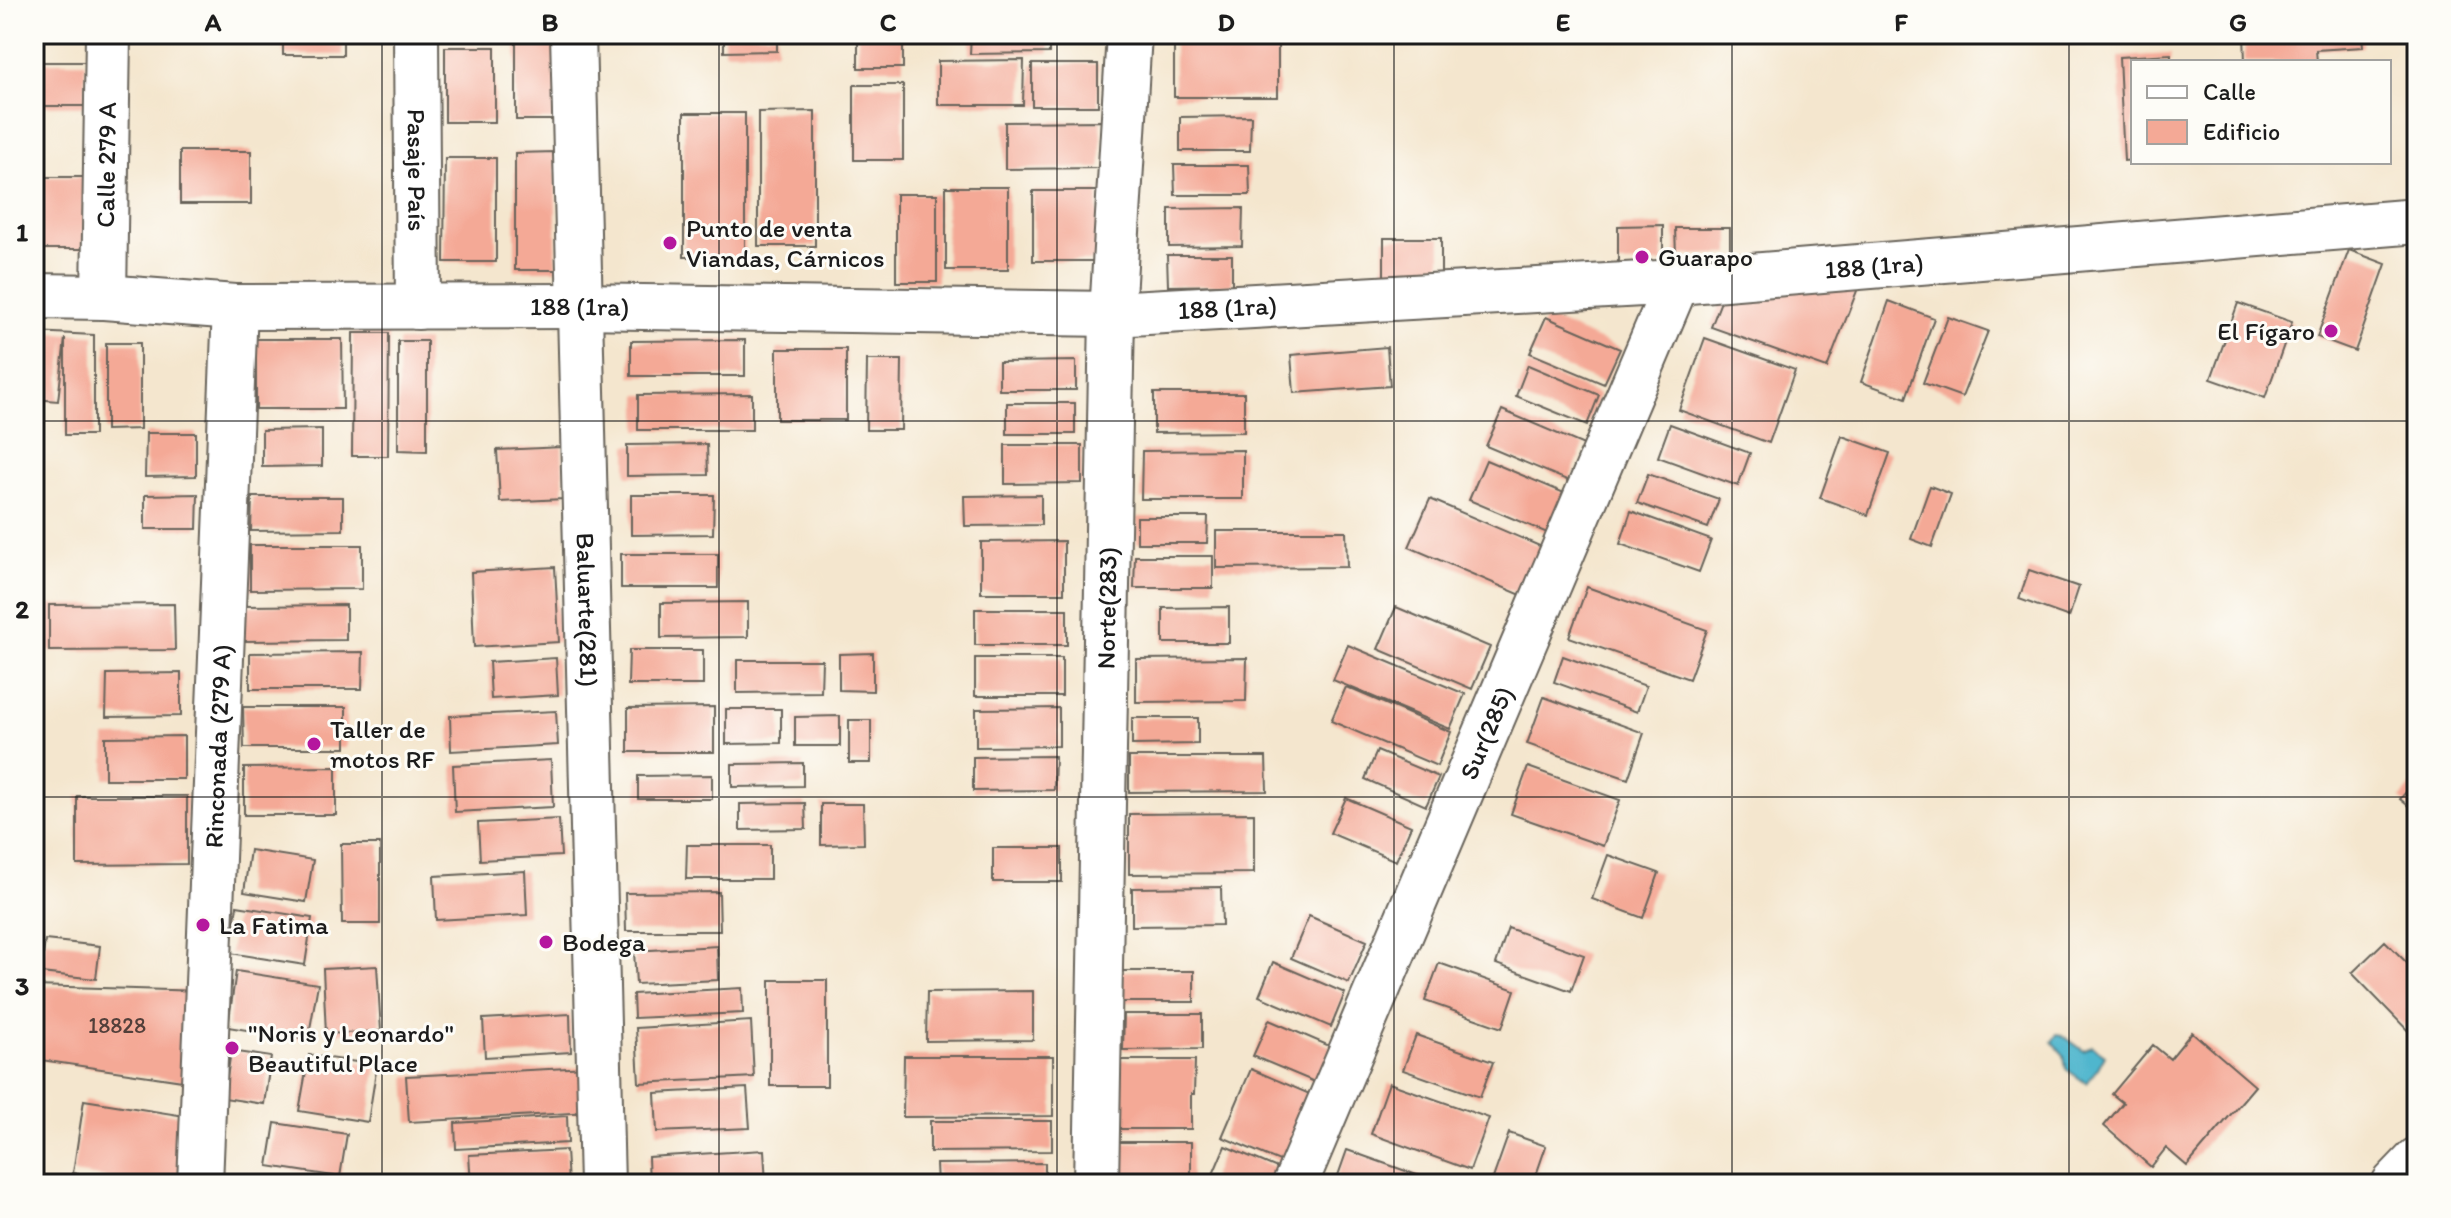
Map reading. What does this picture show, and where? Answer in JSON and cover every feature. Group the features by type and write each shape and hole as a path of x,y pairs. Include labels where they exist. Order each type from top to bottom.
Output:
{"street":[{"name":"Calle 279 A","path":"104,297 108,34"},
{"name":"Pasaje País","path":"416,34 418,307"},
{"name":"Baluarte(281)","path":"573,34 602,1184"},
{"name":"Norte(283)","path":"1096,1184 1112,314 1129,34"},
{"name":"188 (1ra)","path":"34,296 104,297 235,307 579,306 1112,314 1677,282 2417,221"},
{"name":"Sur(285)","path":"1295,1184 1677,282"},
{"name":"Rinconada (279 A)","path":"200,1184 235,307"},
{"path":"2394,1184 2417,1160"}],"water":[{"path":"2057,1034 2084,1051 2092,1046 2105,1055 2086,1083 2066,1069 2064,1055 2052,1042"}],"building":[{"path":"283,34 343,34 343,55 283,55"},
{"path":"516,34 565,34 565,120 516,120"},
{"path":"724,34 777,34 777,51 724,52"},
{"path":"858,34 903,34 903,68 858,68"},
{"path":"971,34 1049,34 1049,53 970,54"},
{"path":"2244,34 2362,34 2363,47 2316,50 2317,60 2245,60"},
{"path":"1174,37 1278,37 1278,97 1174,97"},
{"path":"445,47 495,47 495,122 445,122"},
{"path":"2171,54 2171,60 2131,60 2131,160 2124,161 2119,57"},
{"path":"1024,60 1023,105 938,105 938,61"},
{"path":"34,62 85,62 85,106 34,106"},
{"path":"1032,64 1098,64 1098,106 1032,106"},
{"path":"854,85 903,85 903,160 854,160"},
{"path":"815,111 815,246 758,246 758,112"},
{"path":"684,113 745,113 745,257 684,257"},
{"path":"1251,116 1250,151 1180,151 1180,117"},
{"path":"1101,121 1101,168 1005,169 1005,122"},
{"path":"180,151 251,151 251,204 180,204"},
{"path":"556,152 556,270 515,270 515,153"},
{"path":"445,158 496,158 496,262 444,262"},
{"path":"1174,165 1249,165 1250,195 1175,195"},
{"path":"34,177 84,177 84,249 34,249"},
{"path":"946,187 1008,187 1008,270 946,270"},
{"path":"1033,191 1098,191 1098,261 1033,261"},
{"path":"896,194 937,194 937,282 896,282"},
{"path":"1243,208 1242,246 1169,247 1169,209"},
{"path":"1663,225 1663,263 1618,264 1618,226"},
{"path":"1675,228 1730,228 1730,254 1676,255"},
{"path":"1384,238 1441,238 1441,283 1384,284"},
{"path":"2349,250 2386,264 2355,351 2317,337"},
{"path":"1167,255 1232,255 1232,285 1168,286"},
{"path":"1860,283 1827,368 1711,327 1725,291"},
{"path":"1889,301 1934,318 1906,398 1861,382"},
{"path":"2238,303 2292,322 2265,398 2211,379"},
{"path":"1546,317 1620,349 1604,384 1530,353"},
{"path":"1948,317 1988,331 1962,397 1923,383"},
{"path":"34,332 94,335 94,435 65,435 65,338 58,401 34,399"},
{"path":"353,333 389,333 388,456 352,456"},
{"path":"1705,338 1795,370 1769,443 1679,410"},
{"path":"256,339 342,339 343,409 256,409"},
{"path":"745,340 745,376 631,376 631,341"},
{"path":"398,341 427,341 427,451 398,450"},
{"path":"106,343 140,343 140,429 106,430"},
{"path":"1387,347 1390,386 1294,393 1291,355"},
{"path":"777,349 846,349 846,420 777,420"},
{"path":"867,360 902,360 901,430 866,430"},
{"path":"1076,361 1076,390 999,390 999,362"},
{"path":"1528,365 1599,395 1587,425 1516,396"},
{"path":"1154,393 1244,393 1244,432 1154,433"},
{"path":"752,394 752,430 638,430 638,395"},
{"path":"1007,403 1075,403 1075,434 1007,434"},
{"path":"1502,410 1584,445 1569,481 1486,446"},
{"path":"1670,424 1750,453 1738,486 1658,457"},
{"path":"322,429 322,466 262,467 262,430"},
{"path":"146,433 196,433 196,476 145,477"},
{"path":"1842,436 1890,453 1868,515 1820,498"},
{"path":"707,444 708,475 627,476 627,445"},
{"path":"1005,445 1082,445 1082,483 1005,484"},
{"path":"562,447 564,499 500,502 497,450"},
{"path":"1243,450 1243,499 1141,499 1142,451"},
{"path":"1486,460 1569,495 1552,535 1469,500"},
{"path":"1648,474 1719,499 1708,528 1637,503"},
{"path":"1930,486 1951,494 1932,547 1911,539"},
{"path":"198,494 197,529 145,529 145,495"},
{"path":"631,495 714,495 713,534 631,535"},
{"path":"1041,495 1041,525 965,526 964,496"},
{"path":"252,497 343,497 343,530 251,531"},
{"path":"1430,499 1542,547 1521,595 1409,547"},
{"path":"1631,511 1711,540 1699,572 1620,544"},
{"path":"1137,517 1208,517 1207,543 1137,543"},
{"path":"1216,531 1346,531 1347,567 1216,568"},
{"path":"1064,541 1064,593 981,593 981,542"},
{"path":"250,545 362,545 362,589 250,590"},
{"path":"621,554 718,554 718,588 621,588"},
{"path":"1135,556 1213,556 1213,588 1134,588"},
{"path":"555,567 559,642 474,647 471,572"},
{"path":"2029,570 2079,587 2069,617 2019,599"},
{"path":"1587,587 1707,630 1689,679 1569,637"},
{"path":"748,602 748,637 661,638 661,603"},
{"path":"174,604 175,650 49,651 49,605"},
{"path":"346,605 346,640 243,641 243,606"},
{"path":"1229,607 1229,643 1163,643 1163,608"},
{"path":"1396,607 1490,647 1472,689 1378,649"},
{"path":"975,609 1067,609 1067,645 975,645"},
{"path":"1348,645 1465,694 1450,729 1333,680"},
{"path":"629,650 703,650 703,685 628,685"},
{"path":"363,652 362,689 250,689 250,653"},
{"path":"873,653 873,691 839,690 839,654"},
{"path":"1563,656 1646,686 1637,712 1554,682"},
{"path":"556,658 558,695 491,699 489,662"},
{"path":"975,658 1062,658 1062,696 975,696"},
{"path":"1247,658 1246,701 1136,702 1136,659"},
{"path":"737,660 822,660 821,692 737,693"},
{"path":"181,673 181,716 106,717 107,674"},
{"path":"1346,687 1451,732 1437,766 1331,721"},
{"path":"1544,697 1644,733 1628,779 1527,744"},
{"path":"243,707 346,707 346,748 244,748"},
{"path":"714,707 714,752 628,752 628,708"},
{"path":"1059,708 1059,746 976,747 976,709"},
{"path":"726,709 781,709 781,743 726,744"},
{"path":"556,711 558,745 451,751 450,716"},
{"path":"840,716 840,746 795,746 795,717"},
{"path":"1132,718 1198,718 1198,744 1132,745"},
{"path":"849,720 871,720 871,763 849,763"},
{"path":"184,736 184,779 105,779 105,737"},
{"path":"1377,751 1439,777 1426,806 1365,779"},
{"path":"1055,756 1054,790 973,791 973,757"},
{"path":"1129,757 1266,757 1267,791 1129,792"},
{"path":"551,760 553,807 455,812 453,765"},
{"path":"803,763 803,786 732,787 732,764"},
{"path":"336,767 336,815 244,815 244,768"},
{"path":"1528,767 1620,800 1603,846 1511,814"},
{"path":"712,775 712,799 638,799 638,776"},
{"path":"2417,779 2417,813 2400,799"},
{"path":"77,796 187,796 187,864 77,865"},
{"path":"1346,798 1411,826 1396,861 1330,833"},
{"path":"805,803 806,829 740,830 740,804"},
{"path":"821,804 863,804 864,844 821,845"},
{"path":"1254,813 1254,873 1129,874 1129,814"},
{"path":"559,819 561,856 480,860 478,823"},
{"path":"341,844 380,844 380,924 342,924"},
{"path":"687,845 770,845 770,879 686,879"},
{"path":"993,848 1062,848 1062,882 993,882"},
{"path":"250,850 313,860 306,902 244,892"},
{"path":"1608,855 1659,873 1643,918 1592,899"},
{"path":"525,871 527,915 436,920 434,876"},
{"path":"1221,887 1222,925 1132,926 1132,888"},
{"path":"719,892 720,931 626,931 625,893"},
{"path":"237,906 312,918 305,965 230,953"},
{"path":"1309,916 1367,941 1349,983 1291,958"},
{"path":"1508,928 1584,955 1571,991 1496,964"},
{"path":"45,940 100,946 96,979 41,973"},
{"path":"2385,941 2417,973 2417,1040 2352,973"},
{"path":"717,946 718,980 636,984 634,951"},
{"path":"1273,962 1345,993 1331,1027 1259,996"},
{"path":"1439,963 1515,990 1502,1028 1425,1001"},
{"path":"377,966 381,1031 326,1034 323,969"},
{"path":"236,971 318,984 308,1040 228,1027"},
{"path":"1121,971 1194,971 1194,1002 1121,1002"},
{"path":"770,980 827,980 827,1086 770,1086"},
{"path":"34,986 202,991 196,1083 34,1059"},
{"path":"742,988 743,1013 634,1018 633,994"},
{"path":"1033,991 1033,1040 926,1041 927,992"},
{"path":"570,1014 571,1052 485,1057 483,1019"},
{"path":"1124,1014 1202,1014 1202,1049 1123,1050"},
{"path":"1269,1020 1332,1047 1317,1083 1253,1056"},
{"path":"751,1021 754,1077 639,1083 636,1028"},
{"path":"2192,1032 2255,1086 2187,1166 2166,1148 2151,1167 2104,1126 2123,1103 2112,1094 2153,1045 2170,1059"},
{"path":"1416,1035 1493,1062 1480,1097 1403,1070"},
{"path":"231,1051 271,1057 264,1104 224,1098"},
{"path":"309,1055 377,1065 368,1122 299,1111"},
{"path":"904,1056 1053,1056 1053,1116 903,1117"},
{"path":"1119,1060 1195,1060 1191,1129 1119,1129"},
{"path":"588,1067 590,1112 409,1122 406,1076"},
{"path":"1251,1069 1312,1095 1282,1162 1222,1137"},
{"path":"1389,1083 1489,1118 1470,1170 1371,1134"},
{"path":"747,1088 750,1128 657,1132 655,1093"},
{"path":"84,1100 185,1116 187,1184 146,1184 73,1173"},
{"path":"567,1116 568,1143 456,1149 455,1123"},
{"path":"930,1121 1052,1121 1052,1151 930,1152"},
{"path":"275,1123 347,1134 340,1177 268,1166"},
{"path":"1509,1133 1546,1146 1533,1184 1491,1184"},
{"path":"1117,1142 1191,1142 1191,1184 1117,1184"},
{"path":"1225,1146 1282,1170 1276,1184 1222,1184 1211,1179"},
{"path":"566,1150 568,1184 471,1184 469,1155"},
{"path":"764,1150 766,1184 649,1184 648,1157"},
{"path":"1347,1150 1442,1184 1335,1184"},
{"path":"1045,1163 1045,1184 937,1184 936,1164"},
{"path":"247,1178 276,1182 247,1184"}],"place":[{"name":"Punto de venta Viandas, Cárnicos","path":"670,243"},
{"name":"Guarapo","path":"1642,257"},
{"name":"El Fígaro","path":"2331,331"},
{"name":"Taller de motos RF","path":"314,744"},
{"name":"La Fatima","path":"203,925"},
{"name":"Bodega","path":"546,942"},
{"name":"\"Noris y Leonardo\" Beautiful Place","path":"232,1048"}]}
